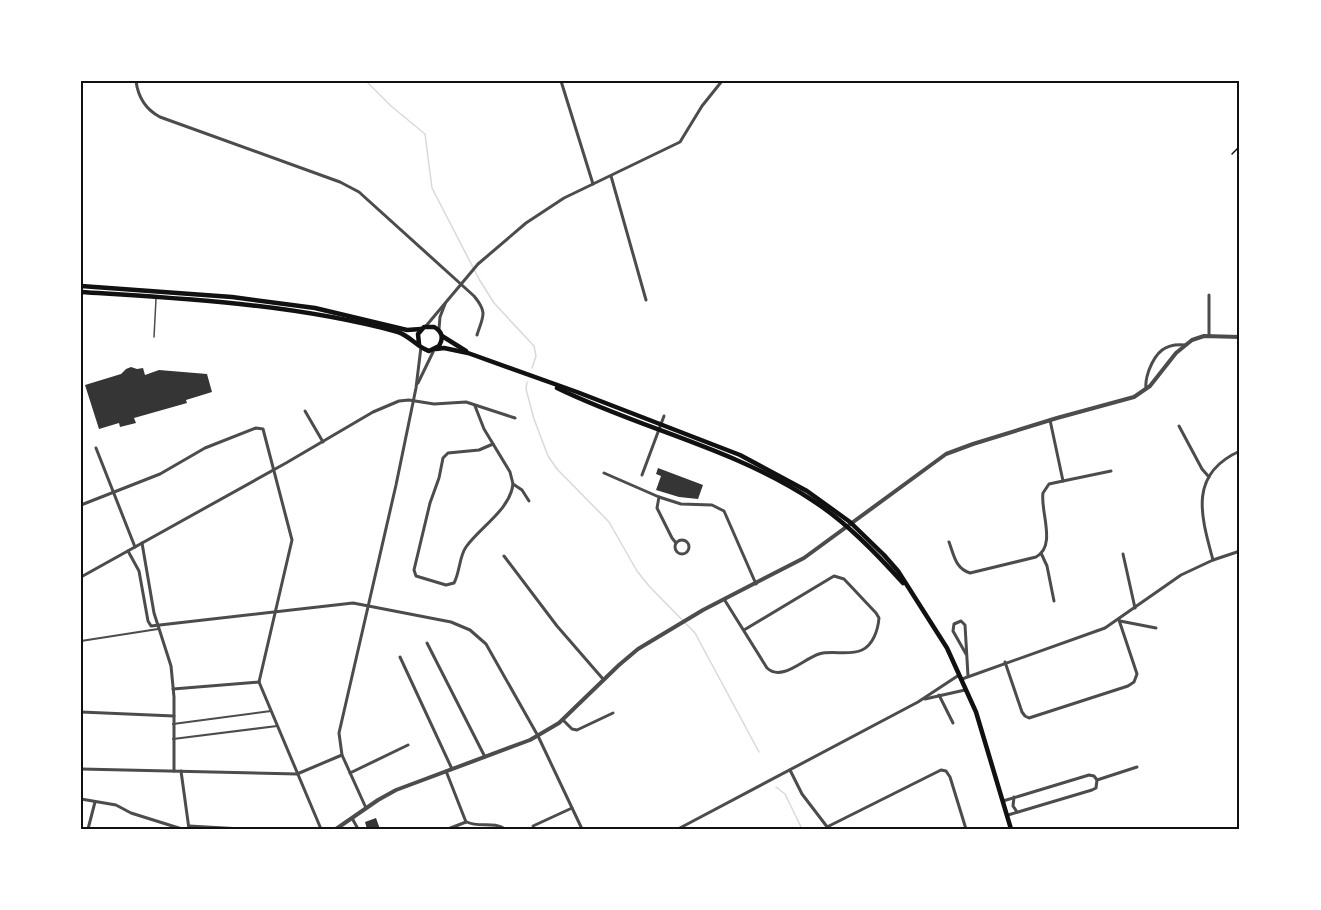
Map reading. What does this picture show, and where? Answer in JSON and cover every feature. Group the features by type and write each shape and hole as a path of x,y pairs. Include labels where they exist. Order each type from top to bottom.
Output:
{"main road":[{"path":"81,286 223,296 329,311 407,330 434,327 468,353"},
{"path":"81,292 224,301 304,312 397,332 427,350 444,348 468,353 538,379 576,397 660,426 774,477 813,500 849,526 914,596 935,626 967,689 982,730 1011,829"},
{"path":"420,345 418,335 424,328"},
{"path":"435,349 441,343 441,334"}],"street":[{"path":"136,81 139,96 144,105 160,117 355,189 474,296 485,313 477,335"},
{"path":"561,81 593,184"},
{"path":"424,328 478,264 507,237 537,215 564,198 680,142 702,106 722,81"},
{"path":"611,176 646,300"},
{"path":"1209,295 1209,336"},
{"path":"441,334 440,317 447,300"},
{"path":"336,829 396,790 538,736 563,720 603,679 638,649 724,599 798,562 946,454 1050,420 1130,399 1146,390 1176,352 1185,345 1198,338 1209,336 1240,337"},
{"path":"366,808 342,755 339,730 396,485 416,388 421,355 420,345"},
{"path":"1146,390 1146,380 1156,354 1170,346 1185,345"},
{"path":"416,388 426,363 435,349"},
{"path":"81,577 373,412 403,400 431,404 466,402 515,418"},
{"path":"475,405 484,429 510,472 513,484 510,494 501,509 464,550 454,583 446,585 416,576 414,570 430,502 439,478 442,458 451,452 479,450 493,444"},
{"path":"305,411 323,442"},
{"path":"642,475 664,416"},
{"path":"1050,420 1063,481"},
{"path":"1179,426 1202,469 1209,477"},
{"path":"81,505 160,474 205,448 259,427 264,431 292,540 259,682 321,829"},
{"path":"96,448 135,547"},
{"path":"1212,560 1201,514 1203,495 1209,477 1224,460 1240,451"},
{"path":"949,542 957,565 970,573 1036,557 1041,553 1045,543 1043,493 1049,484 1111,471"},
{"path":"604,473 681,504 712,505 724,511 756,584"},
{"path":"513,484 524,491 529,501"},
{"path":"659,497 657,508 676,543 675,548 683,555 688,552 690,546 687,542 681,540 676,543"},
{"path":"142,543 158,628 171,666 174,771"},
{"path":"128,551 139,571 148,624 158,628"},
{"path":"678,829 918,702 961,676 968,676 1105,628 1174,580 1212,560 1240,551"},
{"path":"1041,553 1047,566 1054,601"},
{"path":"1123,554 1135,608"},
{"path":"504,556 557,626 603,679"},
{"path":"724,599 767,668 781,673 819,654 862,650 872,641 879,618 844,579 834,576 744,630"},
{"path":"81,640 353,603 454,622 477,635 486,644 538,736 582,829"},
{"path":"1119,620 1156,628"},
{"path":"1005,662 1022,712 1029,718 1128,686 1134,682 1137,674 1119,620"},
{"path":"966,654 953,631 953,626 958,621 962,621 965,625 968,676"},
{"path":"427,643 485,757"},
{"path":"400,657 452,769"},
{"path":"173,689 259,682"},
{"path":"918,702 967,689"},
{"path":"939,695 953,723"},
{"path":"173,724 271,711"},
{"path":"81,712 174,716"},
{"path":"563,720 572,729 578,730 613,713"},
{"path":"173,740 277,726"},
{"path":"350,773 408,746"},
{"path":"81,769 297,774 342,755"},
{"path":"1097,780 1137,767"},
{"path":"790,770 802,794 828,828 933,773 944,770 950,777 966,829"},
{"path":"180,771 189,827 242,829"},
{"path":"446,771 466,822"},
{"path":"1003,801 1087,775 1094,776 1097,780"},
{"path":"1008,815 1092,790 1096,788 1097,780"},
{"path":"1014,797 1013,806 1018,812"},
{"path":"81,799 116,805 130,813 182,829"},
{"path":"88,829 95,802"},
{"path":"533,826 572,808"},
{"path":"352,818 358,829"},
{"path":"157,829 159,822"},
{"path":"448,829 466,822 474,825 500,825 505,829"}],"lane":[{"path":"154,337 156,297"}],"path":[{"path":"1232,154 1240,146"}],"building":[{"path":"131,367 143,368 145,375 159,370 207,374 212,392 186,400 187,403 134,418 136,423 120,427 119,423 99,429 85,385 121,374"},
{"path":"658,468 703,485 698,499 679,497 656,490 661,476 656,474"},
{"path":"376,818 380,829 367,829 365,822"}],"waterway":[{"path":"366,81 391,106 425,134 432,188 479,279 494,303 534,346 536,356 532,368"},
{"path":"527,382 526,389 534,419 548,456 557,469 609,522 637,571 649,586 695,633 759,752"},
{"path":"776,787 785,794 802,829"}]}
